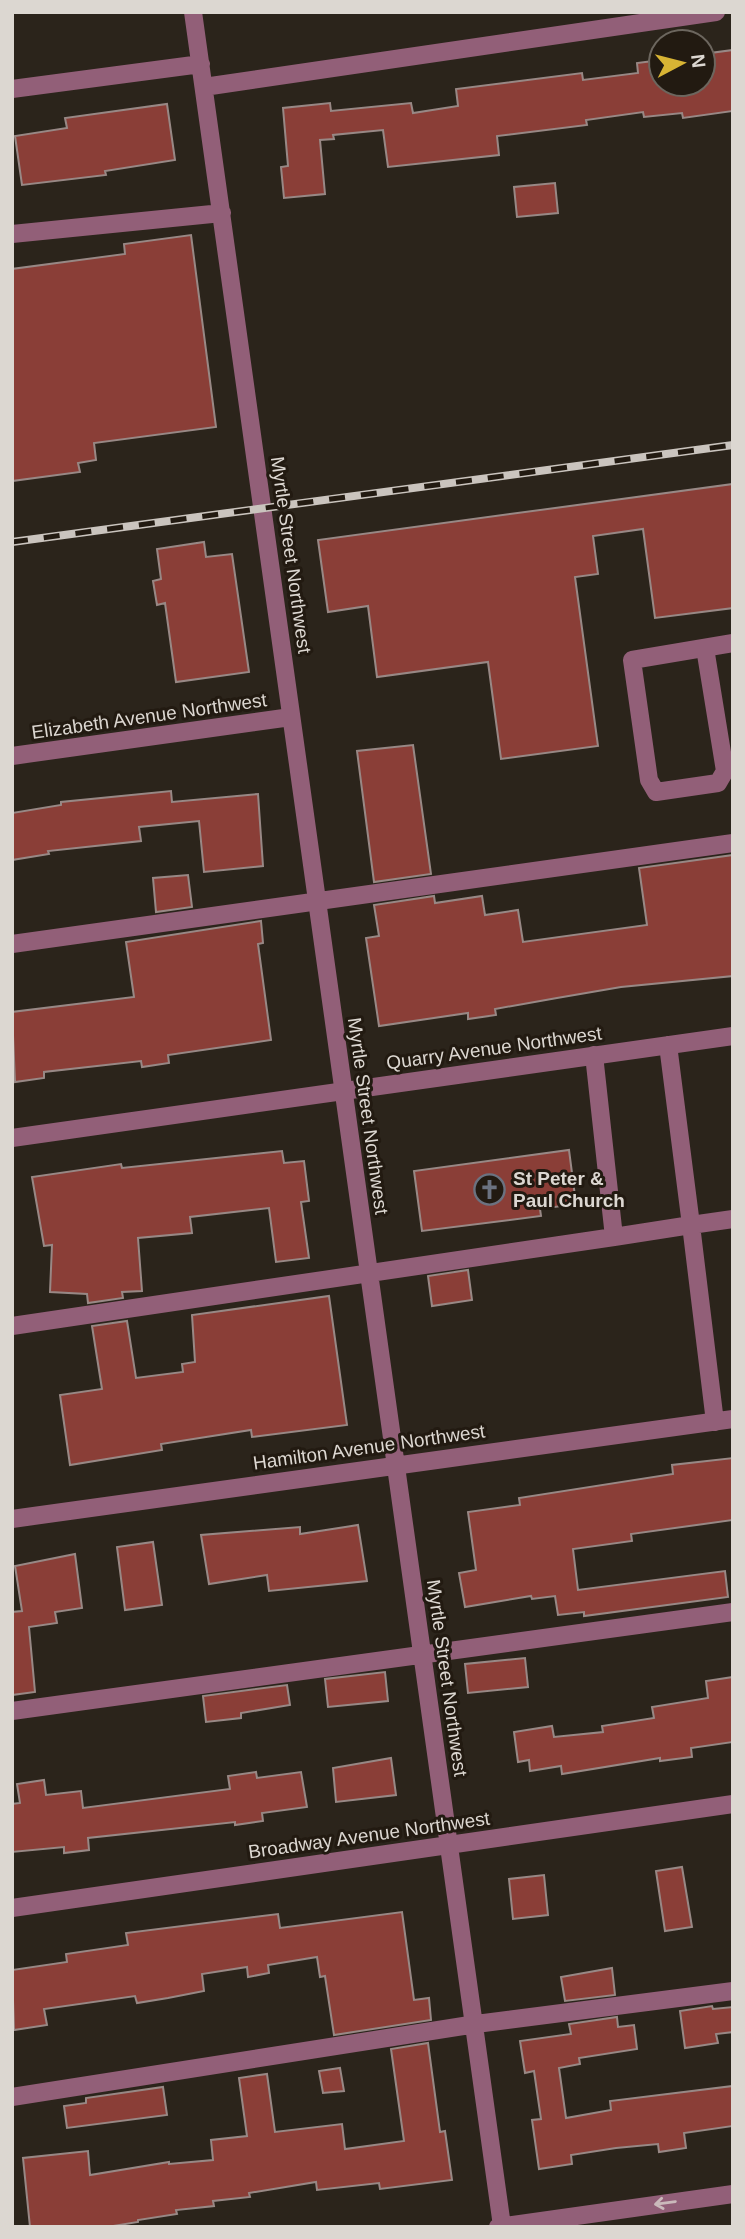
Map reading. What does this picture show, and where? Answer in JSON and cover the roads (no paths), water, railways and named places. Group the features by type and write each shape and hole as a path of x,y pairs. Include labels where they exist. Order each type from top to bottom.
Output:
{"street":[{"name":"Myrtle Street Northwest","path":"193,12 395,1465 476,2024 500,2226"},
{"path":"204,87 716,12"},
{"path":"12,89 201,64"},
{"path":"12,234 222,213"},
{"path":"705,648 725,771 718,783 656,792 649,780 632,660 733,643"},
{"name":"Elizabeth Avenue Northwest","path":"12,756 291,717"},
{"path":"12,944 733,843"},
{"name":"Quarry Avenue Northwest","path":"12,1138 733,1035"},
{"path":"668,1045 691,1225 724,1421"},
{"path":"594,1055 614,1237"},
{"path":"12,1326 370,1276 733,1219"},
{"name":"Hamilton Avenue Northwest","path":"12,1519 724,1421"},
{"path":"12,1711 733,1612"},
{"name":"Broadway Avenue Northwest","path":"12,1908 733,1804"},
{"path":"12,2097 476,2024 733,1992"},
{"path":"500,2226 733,2193"}],"railway":[{"path":"12,542 733,445"}],"place":[{"name":"St Peter & Paul Church","path":"490,1189"}]}
